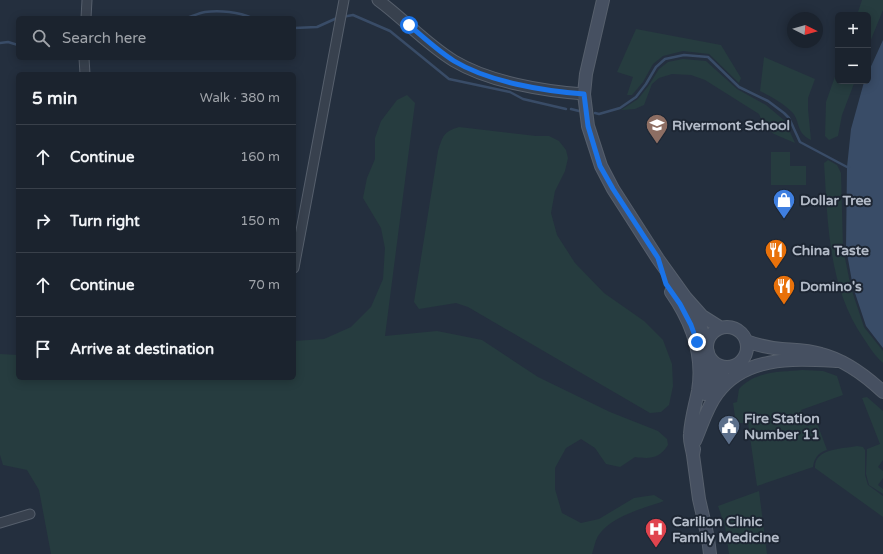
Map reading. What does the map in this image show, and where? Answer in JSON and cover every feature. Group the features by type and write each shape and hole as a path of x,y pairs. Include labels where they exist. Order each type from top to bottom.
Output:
{"main road":[{"path":"603,0 586,74 584,94 588,126 600,166 613,189 686,298 702,316 721,328"},
{"path":"658,258 666,284 680,304 691,325 697,342 699,379 690,436 699,498 710,554"},
{"path":"686,298 701,328 707,349 712,360 719,365 726,367 735,365 741,361 747,348 746,340 738,330 725,327 711,335 707,349 709,369 693,455"},
{"path":"746,340 756,344 780,349 801,350 822,354 847,365 860,373 883,392"},
{"path":"744,356 780,349"},
{"path":"695,441 718,393 739,372 762,363 805,359 838,361"},
{"path":"704,399 717,377 726,367"}],"street":[{"path":"86,16 87,0"},
{"path":"378,0 438,50 463,66 487,76 525,85 584,94"},
{"path":"296,257 344,3"},
{"path":"84,60 85,72"},
{"path":"0,523 30,514"}],"green space":[{"path":"862,0 883,0 883,10 871,40 871,12 858,12"},
{"path":"636,29 721,45 741,78 739,83 709,54 683,51 663,56 653,64 643,82 632,95 627,95 633,77 617,72"},
{"path":"764,57 815,79 808,98 811,140 800,130 797,119 792,112 772,97 760,91"},
{"path":"683,59 706,61 737,89 766,105 785,121 795,143 774,134 765,127 759,114 705,80 691,75 672,74 659,78 652,84 644,105 635,109 621,110 638,99 659,69 668,62"},
{"path":"835,76 835,84 854,84 842,115 838,136 829,140 825,136 826,102"},
{"path":"407,95 415,103 385,336 437,331 482,340 538,377 610,412 658,431 667,439 668,445 665,450 658,455 650,458 635,457 620,467 606,464 595,448 581,439 566,448 555,468 555,489 562,513 581,523 599,519 634,498 654,495 664,501 637,510 611,523 598,536 592,554 51,554 39,490 27,470 3,465 0,455 0,354 16,355 16,380 296,380 296,341 324,339 351,327 371,307 383,279 385,248 381,228 363,198 367,178 375,159 375,138 381,121 397,100"},
{"path":"459,127 536,136 549,136 559,141 566,150 568,158 565,171 555,191 551,213 557,235 575,263 604,293 644,321 663,340 672,364 673,386 669,405 661,412 650,413 468,307 456,303 419,309 414,302 438,151 444,135"},
{"path":"771,152 790,152 790,166 806,166 806,185 771,185"},
{"path":"828,160 837,165 841,173 843,248 851,288 864,327 883,351 883,363 871,349 852,319 843,298 837,277 832,254 827,209 824,163"},
{"path":"802,370 823,371 837,376 843,395 801,410 807,426 817,423 827,450 821,452 817,456 813,467 757,486 748,423 736,423 733,403 737,402 739,389 752,379 777,372"},
{"path":"867,397 883,411 883,460 878,467 883,471 883,478 878,485 883,489 883,494 869,485 866,474 867,449 880,444 862,398"},
{"path":"857,446 863,447 865,450 865,475 868,485 883,496 883,517 815,468 816,461 824,453 837,449"},
{"path":"759,491 767,554 729,554 725,526 718,506"}],"water":[{"path":"883,40 883,348 866,326 853,287 846,248 847,167 851,129 863,84 871,84 871,66"}],"waterway":[{"path":"192,16 211,11 229,12 247,16"},
{"path":"342,17 353,15 390,31 449,79 510,92 523,99 566,109"},
{"path":"296,28 317,27 337,18"},
{"path":"0,43 8,42 16,44"},
{"path":"595,113 599,114 620,108 636,97 656,67 665,59 684,55 708,57 739,87 768,101 784,113 789,118 800,142 849,167"},
{"path":"571,109 579,111"}],"place":[{"name":"Rivermont School","path":"657,144"},
{"name":"Dollar Tree","path":"784,220"},
{"name":"China Taste","path":"776,270"},
{"name":"Domino's","path":"784,306"},
{"name":"Fire Station Number 11","path":"729,446"},
{"name":"Carilion Clinic Family Medicine","path":"656,548"}],"route":[{"path":"409,25 438,50 453,60 487,76 525,85 584,94 588,126 600,166 613,189 658,258 666,284 680,304 691,325 697,342"}]}
